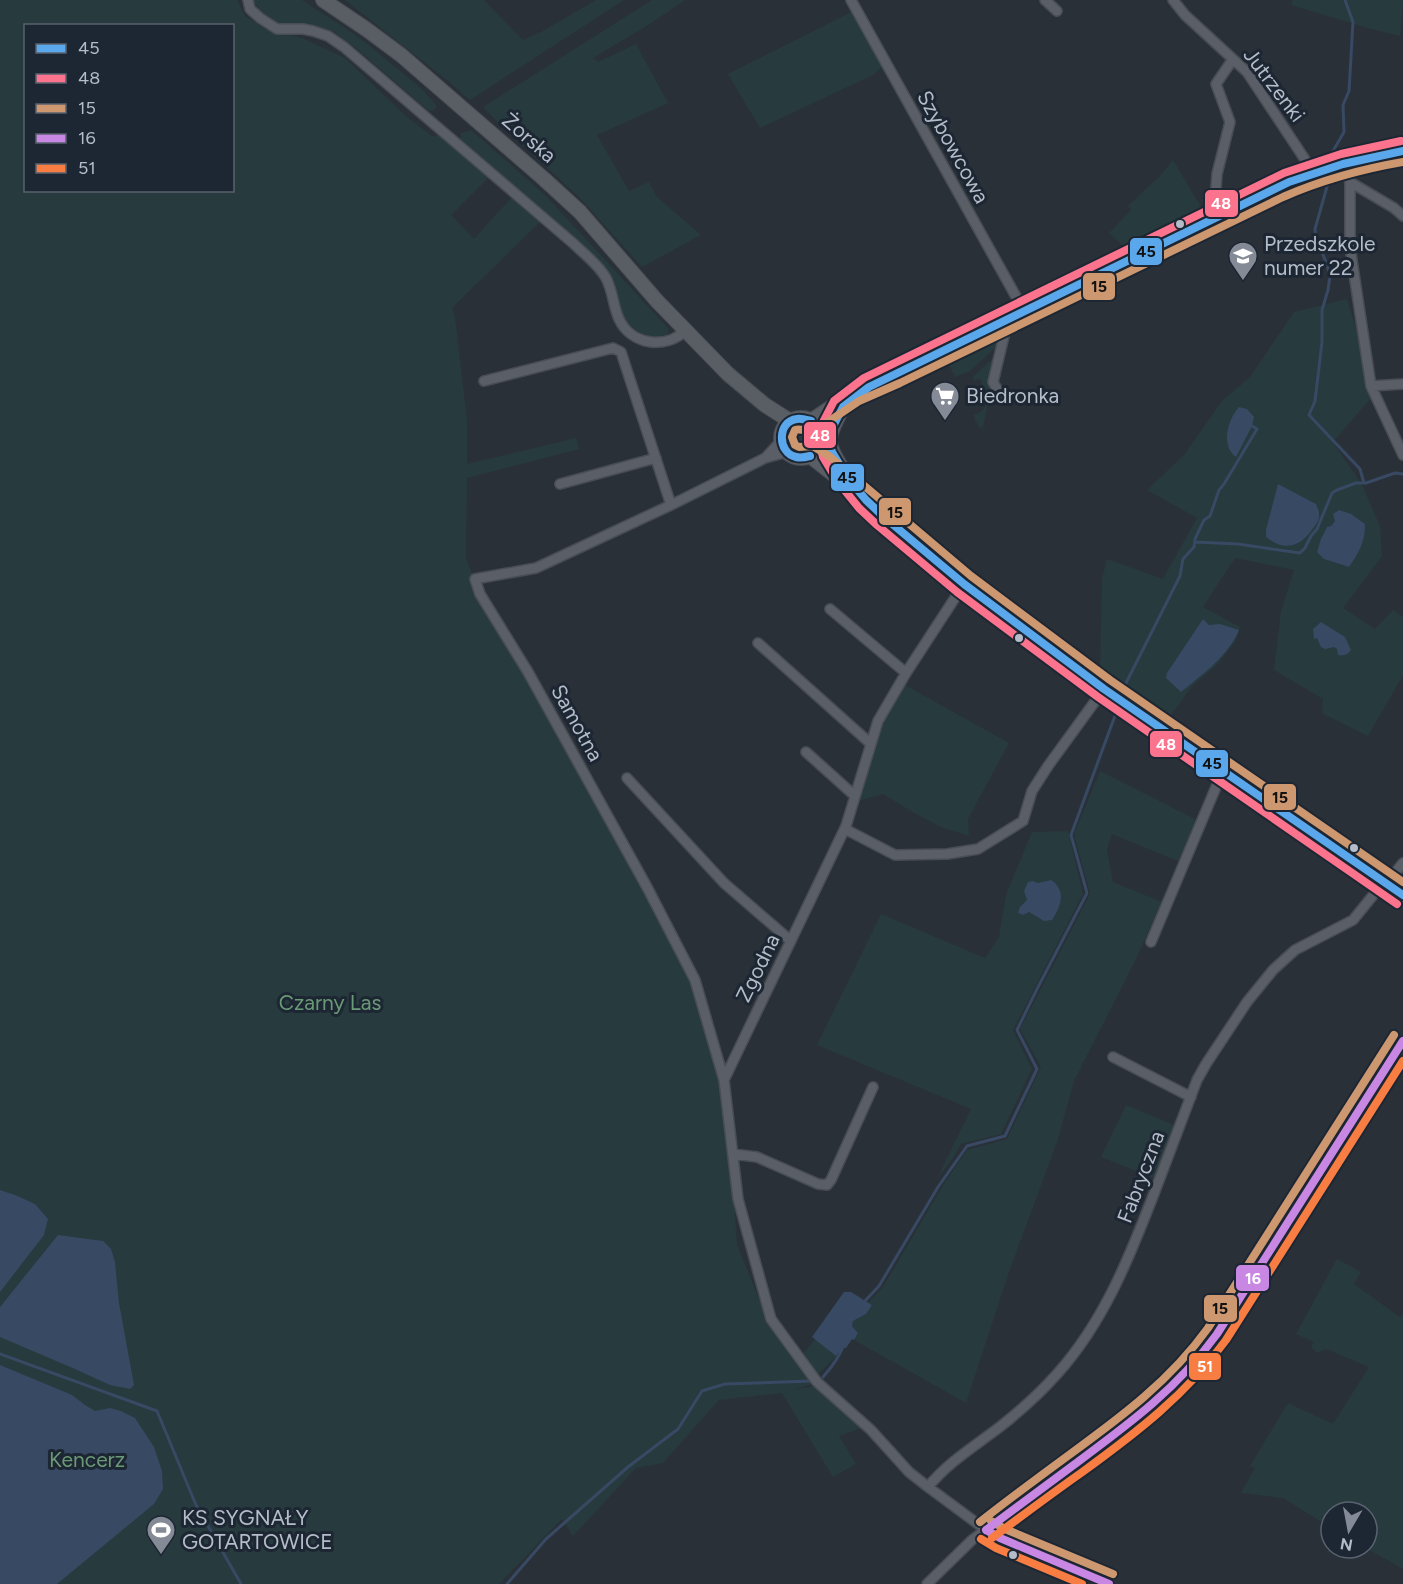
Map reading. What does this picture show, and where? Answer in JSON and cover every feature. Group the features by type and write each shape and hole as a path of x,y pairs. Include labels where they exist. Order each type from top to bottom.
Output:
{"main road":[{"name":"Żorska","path":"323,0 385,42 580,212 738,390 771,419 785,436"},
{"path":"815,426 854,392 869,387 1004,322 1289,182 1343,164 1403,151"},
{"name":"Żorska","path":"715,362 770,408 785,436"},
{"path":"749,392 784,408 799,410 844,402"},
{"path":"844,402 831,430 829,441 832,452 847,477 866,500"},
{"path":"801,418 815,426 821,438 814,451 803,458 796,457 785,436 801,418"},
{"path":"814,451 847,477"},
{"path":"814,451 884,517 964,584 1104,689 1403,895"}],"street":[{"path":"248,0 250,9 277,29 314,31 344,46 574,244 598,267 607,280 619,318 631,334 649,342 661,343 677,338 686,330"},
{"name":"Szybowcowa","path":"851,0 1024,311"},
{"path":"1045,0 1057,11"},
{"name":"Jutrzenki","path":"1173,0 1185,15 1246,72 1312,173"},
{"path":"1219,216 1215,201 1217,174 1230,123 1216,84 1234,60"},
{"path":"1343,164 1350,182 1350,247 1371,386 1403,455"},
{"path":"1350,182 1394,208 1403,216"},
{"path":"1000,394 993,382 1005,332 1004,322"},
{"path":"484,381 613,348 621,352 671,505"},
{"path":"1371,386 1403,384"},
{"name":"Samotna","path":"724,1080 695,980 648,889 528,672 480,594 475,579 536,568 765,458 785,436"},
{"path":"560,484 656,458"},
{"name":"Zgodna","path":"724,1080 844,830 878,721 906,673 964,584"},
{"path":"830,609 906,673"},
{"path":"758,643 871,744"},
{"path":"844,830 895,855 947,854 978,849 1023,821 1032,791 1104,689"},
{"path":"806,752 855,796"},
{"path":"1151,942 1224,773"},
{"path":"627,778 724,883 791,941"},
{"name":"Fabryczna","path":"928,1487 951,1462 1002,1425 1040,1391 1070,1360 1086,1337 1099,1317 1127,1261 1206,1064 1247,1002 1273,970 1295,950 1353,920 1403,863"},
{"path":"927,1584 964,1547 1140,1416 1188,1372 1217,1334 1401,1048"},
{"path":"1113,1057 1191,1097"},
{"path":"724,1080 738,1199 771,1319 816,1382 871,1430 909,1472 986,1530 1109,1584"},
{"path":"733,1154 757,1157 818,1184 827,1185 873,1087"}],"green space":[{"name":"Czarny Las","path":"0,0 237,0 245,16 265,29 302,38 345,58 408,118 432,136 441,135 489,177 451,215 474,239 512,197 540,222 452,308 467,420 467,464 576,438 579,449 467,478 466,558 480,594 528,672 694,986 720,1085 731,1155 737,1245 769,1323 813,1384 792,1390 816,1386 862,1428 839,1436 856,1464 833,1477 782,1393 719,1400 663,1463 636,1468 573,1536 562,1519 499,1584 0,1584"},
{"path":"253,0 302,0 360,38 422,89 437,106 434,110 429,111 333,31 313,25 275,23 263,15"},
{"path":"345,0 484,0 523,40 596,0 624,0 470,100"},
{"path":"652,0 685,0 593,58 598,62 636,44 668,103 597,135 629,191 649,182 656,196 701,235 642,267 580,198 483,107"},
{"path":"1293,0 1403,0 1400,36 1291,5"},
{"path":"851,12 883,66 873,75 760,128 728,74"},
{"path":"471,130 546,196 669,329 668,336 644,334 632,327 623,314 610,274 581,244 461,139 461,133"},
{"path":"1173,160 1204,212 1131,251 1109,233 1131,210 1128,206 1160,176"},
{"path":"1347,299 1359,338 1371,398 1333,442 1362,485 1380,526 1382,556 1343,608 1375,629 1393,610 1403,617 1403,675 1368,736 1322,713 1323,699 1274,670 1281,611 1294,570 1235,558 1203,607 1240,627 1235,642 1216,666 1193,685 1166,722 1100,673 1102,579 1107,559 1163,579 1197,518 1147,490 1184,455 1222,401 1250,377 1294,312","holes":["1335,521 1349,567 1324,559 1327,527"]},
{"path":"998,329 1002,330 1000,343 970,371 955,377 948,362 928,373 930,364"},
{"path":"997,354 991,369 992,379 983,428 979,427 973,415 981,412 985,407 986,392 980,379 974,380 973,377"},
{"path":"800,424 810,428 814,438 810,448 800,452 790,448 786,438 790,428"},
{"path":"903,684 1009,743 968,819 969,836 941,827 883,794 858,801 879,731"},
{"path":"1100,771 1197,820 1178,861 1112,834 1107,849 1113,882 1162,902 1074,1081 1058,1139 1008,1275 966,1403 854,1340 858,1333 852,1326 853,1321 866,1314 872,1305 868,1303 883,1287 945,1182 967,1150 1007,1139 1041,1067 1020,1029 1090,894 1074,834"},
{"path":"1068,831 1083,894 1013,1030 1032,1069 1001,1134 961,1144 937,1179 971,1109 817,1045 881,914 985,958 999,937 1006,895 1032,832"},
{"path":"1126,1105 1174,1125 1156,1179 1101,1157"},
{"path":"1337,1259 1361,1272 1354,1284 1400,1317 1403,1314 1403,1569 1379,1555 1379,1500 1319,1500 1319,1520 1283,1498 1241,1493 1255,1468 1250,1466 1288,1403 1333,1424 1369,1367 1326,1349 1317,1353 1311,1347 1314,1342 1296,1334"},
{"path":"816,1337 836,1352 836,1357 817,1375 802,1356"}],"water":[{"path":"1239,407 1247,409 1254,417 1252,426 1236,457 1228,446 1227,432"},
{"path":"1278,484 1316,504 1319,511 1318,521 1309,534 1292,545 1280,545 1266,537"},
{"path":"1339,510 1351,514 1365,524 1361,547 1349,567 1324,559 1317,552 1327,527 1335,521 1333,514"},
{"path":"1203,619 1209,625 1220,624 1239,630 1222,656 1181,692 1166,678 1167,673"},
{"path":"1321,622 1345,637 1351,650 1348,653 1338,655 1334,647 1325,649 1321,647 1317,638 1314,639 1313,629"},
{"path":"1051,880 1057,885 1061,895 1052,920 1044,921 1029,912 1023,915 1018,913 1027,900 1024,891 1028,882 1038,883"},
{"path":"0,1190 35,1204 48,1219 44,1235 0,1292"},
{"path":"58,1235 103,1241 111,1249 134,1385 130,1389 110,1385 0,1337 0,1307"},
{"path":"844,1292 851,1292 872,1305 866,1314 853,1321 852,1326 858,1333 854,1340 852,1339 836,1356 812,1337"},
{"path":"0,1365 72,1395 95,1411 110,1408 135,1418 154,1447 162,1471 163,1489 154,1504 57,1584 0,1584"}],"waterway":[{"path":"1329,158 1344,132 1343,105 1349,91 1353,22 1345,0"},
{"path":"1330,176 1315,229 1330,276 1322,310 1322,342 1315,401 1309,415 1360,469 1364,483"},
{"path":"1124,687 1180,576 1183,559 1194,547 1195,539 1204,520 1210,516 1219,490 1257,429 1252,426"},
{"path":"1195,542 1238,544 1300,553 1317,529 1332,493 1356,483 1366,483 1395,473 1403,474"},
{"path":"864,1302 879,1286 938,1187 967,1146 1005,1136 1037,1069 1017,1030 1087,893 1071,835 1116,713"},
{"path":"823,1377 835,1362 844,1344"},
{"path":"0,1354 157,1411 196,1505 241,1584"},
{"path":"507,1584 546,1539 628,1467 678,1429 702,1391 725,1384 811,1381"}],"transit line":[{"name":"48","path":"1397,904 1098,697 957,592 859,508 838,482 823,457 819,441 821,426 834,401 864,378 1284,173 1341,154 1401,141"},
{"name":"45","path":"1403,151 1343,164 1289,182 869,387 843,407 831,430 829,441 832,452 847,477 866,500 964,584 1104,689 1403,895"},
{"name":"15","path":"1403,162 1342,176 1283,197 859,401 816,430 795,430 792,437 795,445 813,446 829,456 971,576 1110,680 1403,882"},
{"name":"45","path":"810,456 798,457 790,454 785,450 782,437 790,421 797,419 811,421"},
{"name":"15","path":"980,1522 1126,1412 1178,1365 1208,1328 1394,1035"},
{"name":"16","path":"986,1530 1133,1420 1169,1389 1202,1354 1217,1334 1403,1041"},
{"name":"51","path":"992,1538 1141,1428 1177,1396 1211,1360 1226,1340 1403,1061"},
{"name":"15","path":"991,1521 1113,1574"},
{"name":"16","path":"986,1530 1109,1584"},
{"name":"51","path":"981,1539 996,1548 1082,1584"}],"place":[{"name":"Przedszkole numer 22","path":"1243,282"},
{"name":"Biedronka","path":"945,422"},
{"name":"KS SYGNAŁY GOTARTOWICE","path":"161,1556"}],"park label":[{"name":"Kencerz","path":"87,1460"}]}
